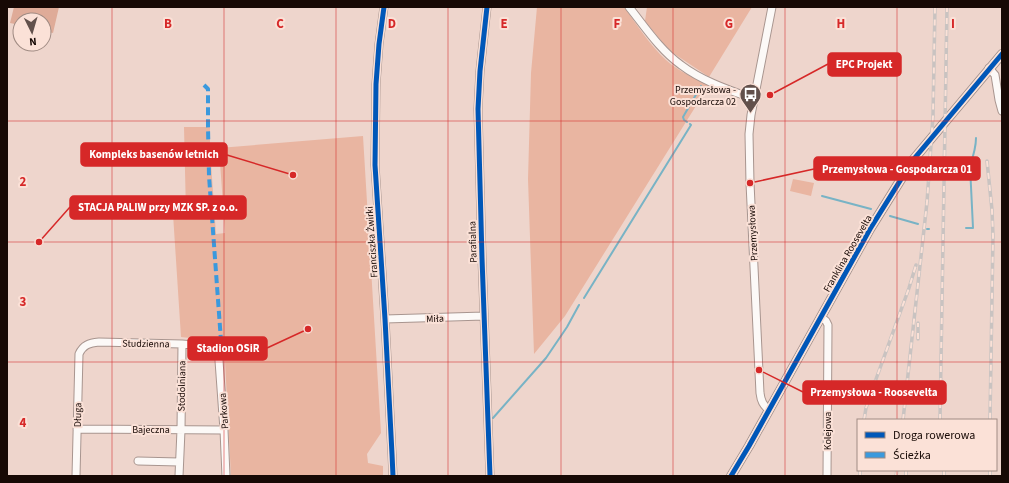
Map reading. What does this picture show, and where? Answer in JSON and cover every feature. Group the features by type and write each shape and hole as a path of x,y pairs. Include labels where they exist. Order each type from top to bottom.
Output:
{"street":[{"name":"Franciszka Żwirki","path":"384,7 376,84 375,165 393,476"},
{"name":"Parafialna","path":"487,7 480,70 478,109 481,250 490,476"},
{"path":"629,7 662,48 680,65 714,83 754,98"},
{"name":"Przemysłowa","path":"768,410 762,404 760,393 749,134 754,98 772,7"},
{"name":"Franklina Roosevelta","path":"731,476 870,229 913,160 1002,54"},
{"path":"989,68 995,75 1002,111"},
{"name":"Miła","path":"385,319 484,316"},
{"name":"Kolejowa","path":"821,317 828,325 827,476"},
{"name":"Studzienna","path":"79,354 86,344 92,342 182,344 218,347"},
{"name":"Stodolniana","path":"179,476 182,344"},
{"name":"Parkowa","path":"218,347 226,476"},
{"name":"Długa","path":"76,476 79,354"},
{"name":"Bajeczna","path":"77,429 224,430"},
{"path":"138,461 179,462"}],"shaded area":[{"path":"14,7 59,7 53,33 52,12 13,12"},
{"path":"537,7 624,7 649,41 666,60 681,71 709,85 565,316 534,354 528,179 531,73"},
{"path":"647,7 752,7 709,77 673,53 663,43 645,21"},
{"path":"184,127 210,127 210,149 216,234 225,233 219,148 363,136 381,433 367,454 368,463 383,466 383,476 231,476 224,342 181,337 173,214 186,214"},
{"path":"793,179 814,183 811,196 790,191"}],"waterway":[{"path":"687,122 683,117 701,86"},
{"path":"584,298 691,125 690,124"},
{"path":"966,228 973,228 970,166 975,149 976,138"},
{"path":"822,196 871,209"},
{"path":"890,216 918,224"},
{"path":"493,418 546,358 567,327 579,305"}],"railway":[{"path":"903,419 927,202 933,116 935,7"},
{"path":"940,419 947,7"},
{"path":"987,161 993,236 990,419"},
{"path":"864,419 871,393 916,265"},
{"path":"918,323 918,339"},
{"path":"860,471 860,476"},
{"path":"896,476 897,471"},
{"path":"906,471 906,476"},
{"path":"944,471 944,476"},
{"path":"990,471 990,476"}],"marked path":[{"path":"204,85 208,89 209,176 221,341 218,347"}],"cycle path":[{"path":"384,7 376,84 375,165 393,476"},
{"path":"487,7 480,71 478,109 490,476"},
{"path":"731,476 870,229 913,160 1002,54"}],"place":[{"name":"EPC Projekt","path":"770,95"},
{"name":"Przemysłowa - Gospodarcza 02","path":"751,114"},
{"name":"Kompleks basenów letnich","path":"293,175"},
{"name":"Przemysłowa - Gospodarcza 01","path":"750,183"},
{"name":"STACJA PALIW przy MZK SP. z o.o.","path":"39,242"},
{"name":"Stadion OSiR","path":"308,329"},
{"name":"Przemysłowa - Roosevelta","path":"759,370"}]}
